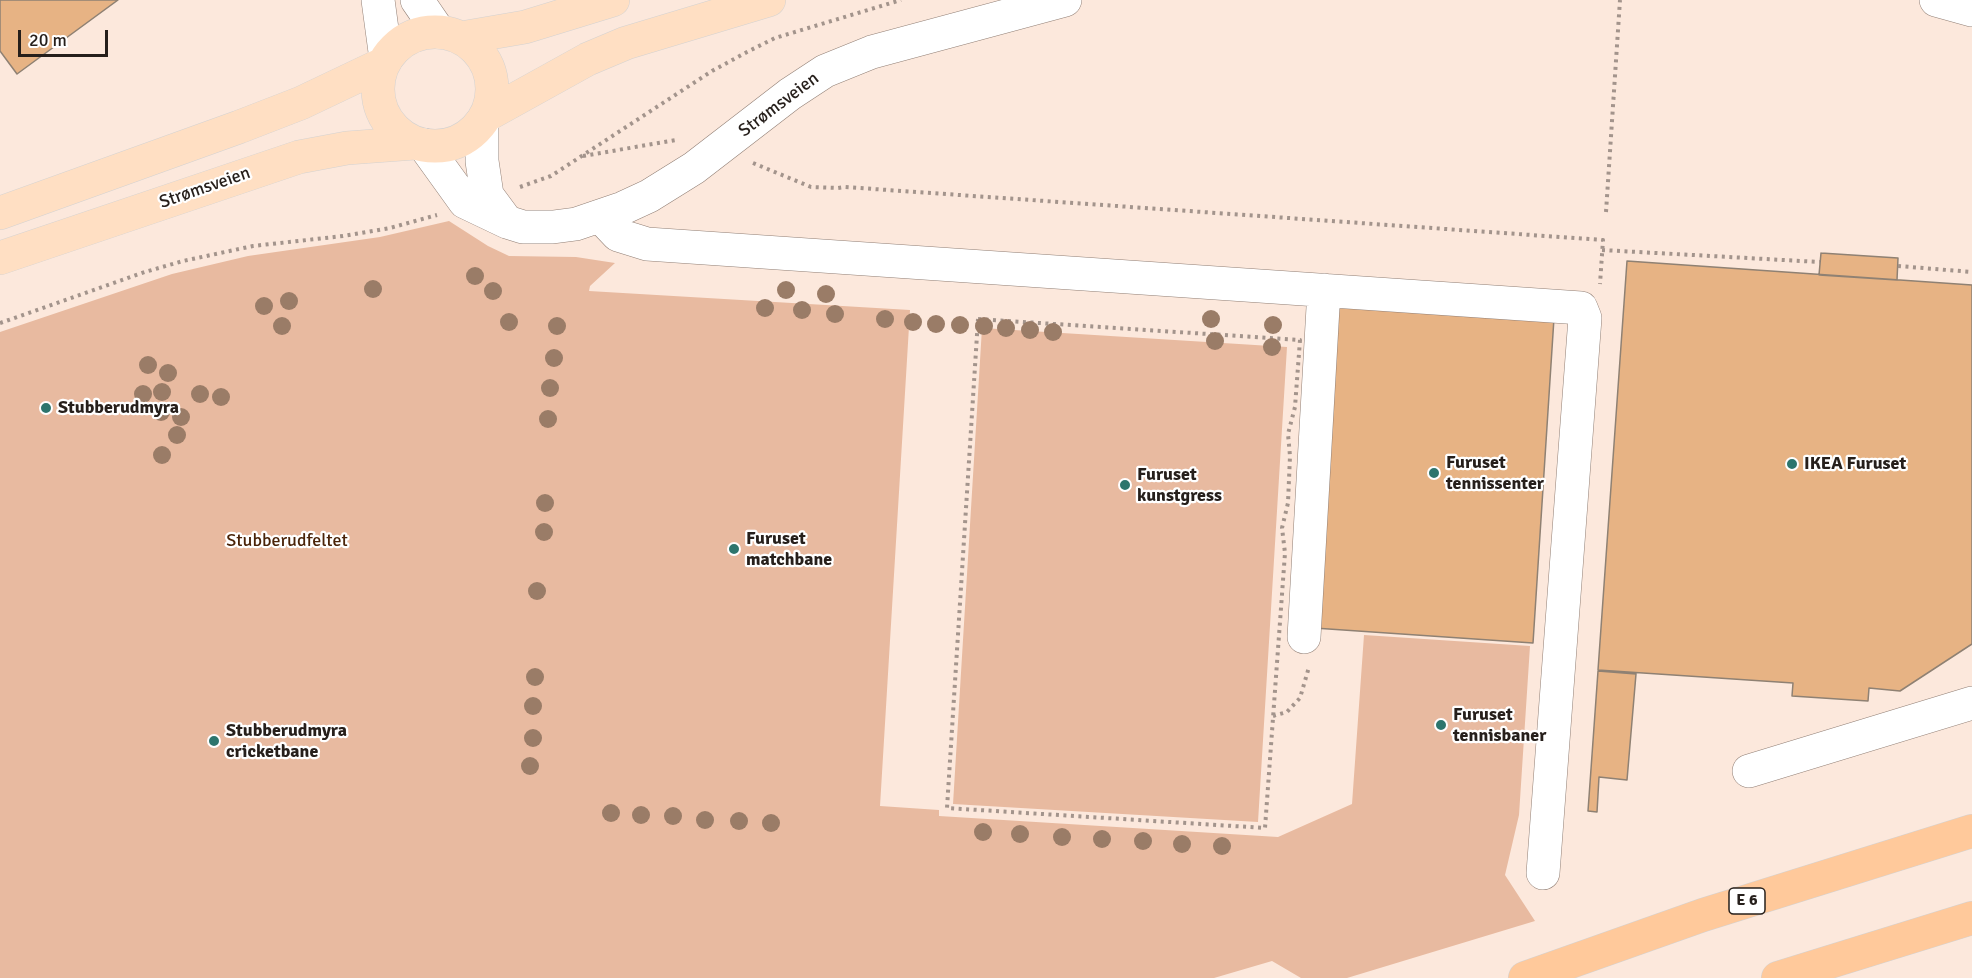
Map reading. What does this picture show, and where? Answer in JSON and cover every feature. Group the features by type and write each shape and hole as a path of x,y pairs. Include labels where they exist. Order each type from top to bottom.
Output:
{"highway":[{"name":"E 6","path":"1525,978 1703,915 1972,831"},
{"path":"1778,978 1972,918"}],"main road":[{"path":"450,35 473,46 482,58 489,72 492,86 490,101 483,119 471,134 456,142 440,146 419,144 398,133 386,119 379,101 378,82 385,62 396,47 409,38 424,33 450,35 525,27 613,0"},
{"path":"483,119 588,59 626,43 769,0"},
{"path":"0,213 301,103 385,62"},
{"name":"Strømsveien","path":"0,258 299,157 346,148 419,144"}],"street":[{"path":"378,0 385,62"},
{"path":"417,0 450,35"},
{"name":"Strømsveien","path":"419,144 465,202 507,222 523,226 553,227 576,224 623,208 649,196 694,168 790,94 825,71 872,52 1065,0"},
{"path":"1936,0 1972,10"},
{"path":"483,119 482,161 487,195 507,222"},
{"path":"600,216 618,235 647,244 1581,308 1585,318 1543,873"},
{"path":"1304,637 1324,290"},
{"path":"1749,771 1972,703"}],"path":[{"path":"517,188 551,176 712,71 747,52 776,38 901,0"},
{"path":"1606,212 1620,0"},
{"path":"579,156 679,140"},
{"path":"748,160 812,187 845,187 1603,240"},
{"path":"0,323 183,261 253,246 343,236 390,228 442,214"},
{"path":"1602,250 1820,262"},
{"path":"1898,266 1972,272"},
{"path":"978,319 1300,340 1294,407 1288,434 1290,456 1288,491 1282,528 1285,553 1273,716 1265,828 947,808 978,319"},
{"path":"1273,716 1287,712 1300,698 1309,669 1309,645 1304,637"}],"green space":[{"name":"Stubberudfeltet","path":"449,221 488,246 509,256 576,257 615,263 590,286 589,291 910,310 880,806 939,810 939,816 1278,837 1352,804 1364,635 1530,646 1519,815 1505,875 1535,921 1347,978 1301,978 1272,961 1214,978 0,978 0,332 172,274 248,256 380,237"},
{"name":"Furuset kunstgress","path":"982,328 1287,347 1258,822 953,804"}],"building":[{"path":"0,0 118,0 17,74 0,51"},
{"path":"1821,253 1898,258 1897,280 1819,275"},
{"name":"IKEA Furuset","path":"1627,261 1972,285 1972,644 1900,691 1869,688 1868,701 1792,696 1793,683 1598,670"},
{"name":"Furuset tennissenter","path":"1335,304 1554,318 1533,643 1314,628"},
{"path":"1598,671 1636,674 1627,780 1599,777 1597,812 1588,811"}],"place":[{"name":"Stubberudmyra","path":"46,408"},
{"name":"IKEA Furuset","path":"1792,464"},
{"name":"Furuset tennissenter","path":"1434,473"},
{"name":"Furuset kunstgress","path":"1125,485"},
{"name":"Furuset matchbane","path":"734,549"},
{"name":"Furuset tennisbaner","path":"1441,725"},
{"name":"Stubberudmyra cricketbane","path":"214,741"}]}
